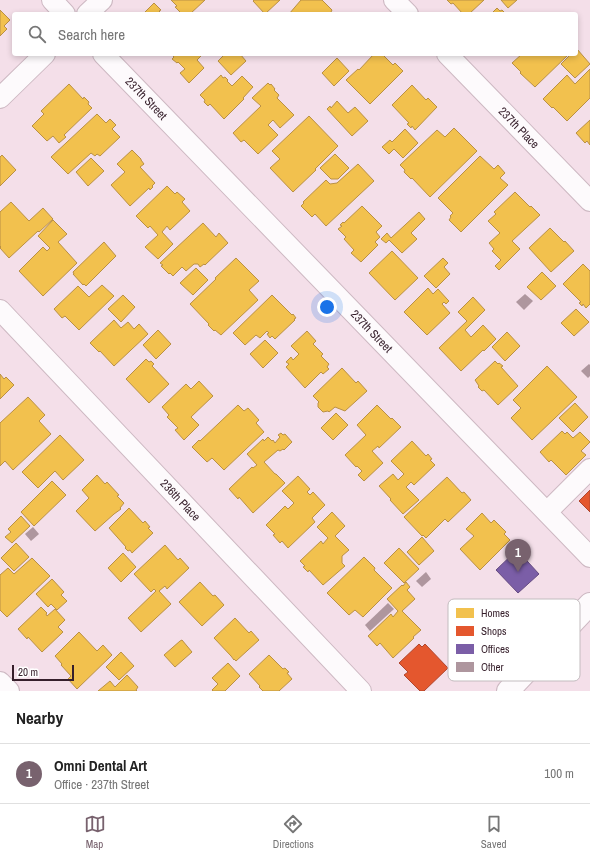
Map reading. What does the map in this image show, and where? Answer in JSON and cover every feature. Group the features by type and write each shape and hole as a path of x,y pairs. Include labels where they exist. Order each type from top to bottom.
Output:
{"main road":[{"path":"580,615 590,604"},
{"path":"508,691 517,681"}],"street":[{"path":"52,0 63,12"},
{"path":"89,12 102,0"},
{"path":"394,0 406,12"},
{"path":"0,98 43,56"},
{"name":"237th Street","path":"105,56 590,557"},
{"name":"237th Place","path":"449,56 590,201"},
{"name":"236th Place","path":"0,310 361,691"},
{"path":"546,512 590,469"},
{"path":"0,682 9,691"}],"building: Homes":[{"path":"171,0 205,0 192,12 180,12 175,7 177,6"},
{"path":"280,0 267,12 263,12 253,1"},
{"path":"301,0 322,0 332,10 331,12 291,12"},
{"path":"447,0 484,0 471,12 461,12 453,3 451,4"},
{"path":"501,0 517,0 508,8"},
{"path":"154,3 161,10 159,11 160,12 145,12"},
{"path":"497,8 504,12 493,12"},
{"path":"0,10 10,20 4,26 7,29 0,36"},
{"path":"578,50 590,64 575,78 561,64 569,56 578,56"},
{"path":"173,56 201,56 197,60 204,68 189,83 180,73 185,69 178,62 177,63 172,59 174,57"},
{"path":"223,56 242,56 246,61 231,75 218,61"},
{"path":"372,56 384,56 393,65 395,63 403,71 370,104 346,80 358,69 359,70"},
{"path":"520,56 567,56 535,87 512,63"},
{"path":"337,58 349,71 334,86 322,73"},
{"path":"590,69 590,98 567,121 543,99 567,75 575,84"},
{"path":"221,75 223,78 225,77 228,80 227,81 232,86 242,76 253,87 243,98 244,99 224,119 210,104 208,106 204,102 205,100 200,95"},
{"path":"268,83 270,85 271,84 279,95 277,98 294,115 280,128 273,120 268,125 278,135 258,154 244,140 241,142 233,133 261,106 252,98"},
{"path":"69,84 83,99 84,97 89,102 88,104 92,108 64,135 66,137 59,143 53,136 47,141 32,126 44,114 41,111"},
{"path":"412,85 426,100 428,98 437,107 415,130 412,126 411,128 407,124 409,123 392,105"},
{"path":"337,101 348,113 355,107 368,121 352,136 327,109 330,106 331,108"},
{"path":"97,114 106,123 110,119 116,125 112,129 120,137 100,156 97,154 95,156 91,153 68,174 51,157"},
{"path":"309,116 338,146 293,192 270,168 280,159 272,151"},
{"path":"590,120 590,145 587,141 585,143 576,133"},
{"path":"454,128 477,151 430,197 412,178 411,179 404,172 405,170 400,165 437,130 445,137"},
{"path":"405,129 418,143 403,158 394,149 389,154 382,147 390,140 392,142"},
{"path":"132,150 144,164 140,167 155,183 150,190 149,188 130,206 111,185 125,172 117,164"},
{"path":"335,154 349,168 338,179 331,179 320,168"},
{"path":"2,155 16,170 0,186 0,157"},
{"path":"480,156 494,169 498,165 505,173 500,178 508,185 461,232 449,220 453,213 438,198"},
{"path":"91,158 104,171 88,186 76,172"},
{"path":"358,164 374,181 326,226 315,214 312,217 301,206 304,203 303,202 326,180 330,184 337,183"},
{"path":"167,186 175,194 177,192 185,199 182,202 190,211 170,230 167,226 162,232 173,244 158,259 145,247 158,235 150,226 148,228 136,216"},
{"path":"515,192 540,215 512,241 520,249 499,270 495,266 501,260 492,251 494,249 489,243 500,233 488,221 496,214 494,212"},
{"path":"11,202 29,221 43,208 53,219 9,258 0,248 0,212"},
{"path":"362,206 382,226 376,232 380,237 375,242 378,245 361,262 351,253 354,250 344,239 346,237 338,229 342,226 340,225 343,222 344,223"},
{"path":"419,212 425,219 411,233 417,239 402,253 389,240 386,243 381,239 387,233 391,238"},
{"path":"53,220 67,234 58,242 77,263 43,296 19,271 43,247 47,251 50,248 38,236"},
{"path":"203,223 216,237 219,233 228,243 205,265 204,264 200,267 198,264 194,264 186,271 182,267 173,276 170,273 169,274 160,263"},
{"path":"550,228 574,251 551,272 529,248"},
{"path":"104,242 116,256 86,286 84,284 83,285 73,274 73,272"},
{"path":"392,251 418,278 395,300 369,273"},
{"path":"236,258 259,281 249,290 258,300 221,335 208,325 209,324 190,304"},
{"path":"443,258 448,263 444,267 450,274 436,288 424,276"},
{"path":"583,264 590,271 590,304 586,308 583,304 582,306 579,303 581,302 563,284"},
{"path":"196,268 208,280 193,295 180,283"},
{"path":"542,272 556,286 541,300 527,287"},
{"path":"102,285 114,296 79,330 65,316 62,318 54,309 78,286 89,297"},
{"path":"428,288 433,294 438,289 449,301 446,304 444,302 442,304 450,313 427,335 404,312"},
{"path":"123,295 135,307 121,322 108,309"},
{"path":"272,295 292,315 293,314 296,318 294,319 295,320 275,339 272,336 270,338 267,331 260,338 256,335 245,345 233,333"},
{"path":"473,297 485,310 465,330 471,337 483,325 496,339 461,371 439,348 467,321 458,312"},
{"path":"576,309 589,322 574,336 561,323"},
{"path":"114,320 121,328 128,322 134,329 139,324 148,334 114,366 90,343"},
{"path":"158,330 171,344 156,359 143,345"},
{"path":"307,331 316,341 313,344 323,354 321,356 329,364 327,367 329,369 323,374 321,372 305,388 286,367 289,364 286,362 291,357 293,360 299,354 291,346"},
{"path":"507,332 520,346 505,361 492,347"},
{"path":"265,340 278,353 263,368 250,354"},
{"path":"146,359 154,364 152,366 169,384 149,403 126,379"},
{"path":"495,361 503,366 501,367 518,386 498,405 484,390 482,391 478,387 479,386 475,380"},
{"path":"547,366 577,397 532,440 511,418 521,408 513,400"},
{"path":"342,368 356,383 358,381 367,391 345,411 335,407 329,412 323,412 318,407 319,402 313,396"},
{"path":"0,374 4,379 6,377 14,385 0,399"},
{"path":"199,381 213,396 191,417 199,425 184,440 175,430 178,428 167,417 169,415 162,407 186,384 191,389"},
{"path":"28,397 45,415 39,421 51,434 13,470 5,461 0,466 0,423"},
{"path":"575,403 588,417 573,432 559,418"},
{"path":"238,405 244,411 248,408 259,420 256,423 264,432 224,470 212,458 207,462 192,447"},
{"path":"377,405 401,427 379,448 378,446 372,451 383,463 364,481 358,475 362,471 345,455 366,435 357,425"},
{"path":"336,413 348,425 333,440 321,428"},
{"path":"562,431 565,434 567,432 573,438 580,432 590,442 581,451 586,455 566,475 551,460 549,462 540,452"},
{"path":"281,433 283,435 285,434 292,442 284,450 278,450 264,462 285,483 253,513 239,497 238,499 229,489 252,467 253,468 257,465 247,454 263,439 264,441 268,437 275,443 280,437 278,435"},
{"path":"60,435 84,460 63,480 55,471 38,488 22,472"},
{"path":"412,441 426,456 428,454 432,459 430,460 435,465 414,485 411,482 406,487 419,500 403,514 379,486 393,474 398,480 404,474 391,461"},
{"path":"97,475 105,484 107,482 124,503 120,508 121,509 95,531 76,511 89,498 82,490"},
{"path":"298,476 310,489 307,492 310,495 313,492 325,505 312,518 315,522 288,548 282,541 280,543 273,535 275,534 266,525 285,506 288,509 294,503 282,491"},
{"path":"447,477 471,500 448,522 445,519 426,538 423,535 422,536 404,517"},
{"path":"52,481 66,495 34,526 21,512"},
{"path":"129,508 143,523 145,521 150,527 148,528 153,533 132,553 130,550 128,551 125,548 126,547 109,528"},
{"path":"332,512 345,526 335,536 349,550 342,556 342,563 345,566 323,585 309,570 308,572 303,567 305,566 300,561 321,541 323,544 328,538 317,527"},
{"path":"482,513 491,523 494,520 506,532 504,534 510,540 480,570 460,549 474,536 466,529"},
{"path":"21,516 30,526 12,543 5,537 11,532 8,529"},
{"path":"422,537 434,551 419,565 407,552"},
{"path":"16,543 29,557 14,571 1,558"},
{"path":"165,545 178,560 180,558 189,568 167,589 165,586 159,591 171,604 141,632 128,618 156,591 154,589 151,592 134,574"},
{"path":"399,548 419,569 404,583 384,563"},
{"path":"123,553 136,567 121,582 108,568"},
{"path":"364,557 375,568 374,570 392,588 363,617 355,610 349,615 327,593"},
{"path":"32,558 50,576 7,617 0,610 0,575 8,568 14,574"},
{"path":"52,579 64,592 61,595 67,601 57,610 51,604 48,607 36,594"},
{"path":"200,582 224,605 202,626 179,602"},
{"path":"406,582 410,587 407,590 415,599 402,611 421,630 393,658 380,643 377,646 368,636 391,614 393,617 398,611 387,599"},
{"path":"41,607 47,613 47,616 55,609 65,620 58,627 63,632 42,652 18,629"},
{"path":"235,618 249,633 251,631 259,640 236,661 214,638"},
{"path":"79,632 97,651 103,645 112,655 77,689 68,679 71,676 55,656"},
{"path":"182,640 192,652 175,667 164,655"},
{"path":"121,652 134,666 119,680 106,667"},
{"path":"269,655 283,669 285,668 289,672 287,673 292,679 279,691 263,691 249,674"},
{"path":"228,663 240,676 225,691 213,691 212,690 218,684 212,678"},
{"path":"127,675 138,687 136,690 137,691 98,691 110,681 115,687"}],"building: Shops":[{"path":"590,490 590,512 579,501"},
{"path":"419,644 422,647 425,644 448,668 424,691 420,691 404,675 408,672 399,663"}],"building: Offices":[{"path":"517,550 539,574 518,593 496,570"}],"building: Other":[{"path":"525,294 533,301 524,310 516,302"},
{"path":"589,364 590,376 588,378 581,371"},
{"path":"33,527 39,534 31,541 25,534"},
{"path":"426,572 431,579 422,587 416,581"},
{"path":"388,603 394,609 370,631 365,625"}],"place":[{"name":"Omni Dental Art","path":"518,572"}]}
